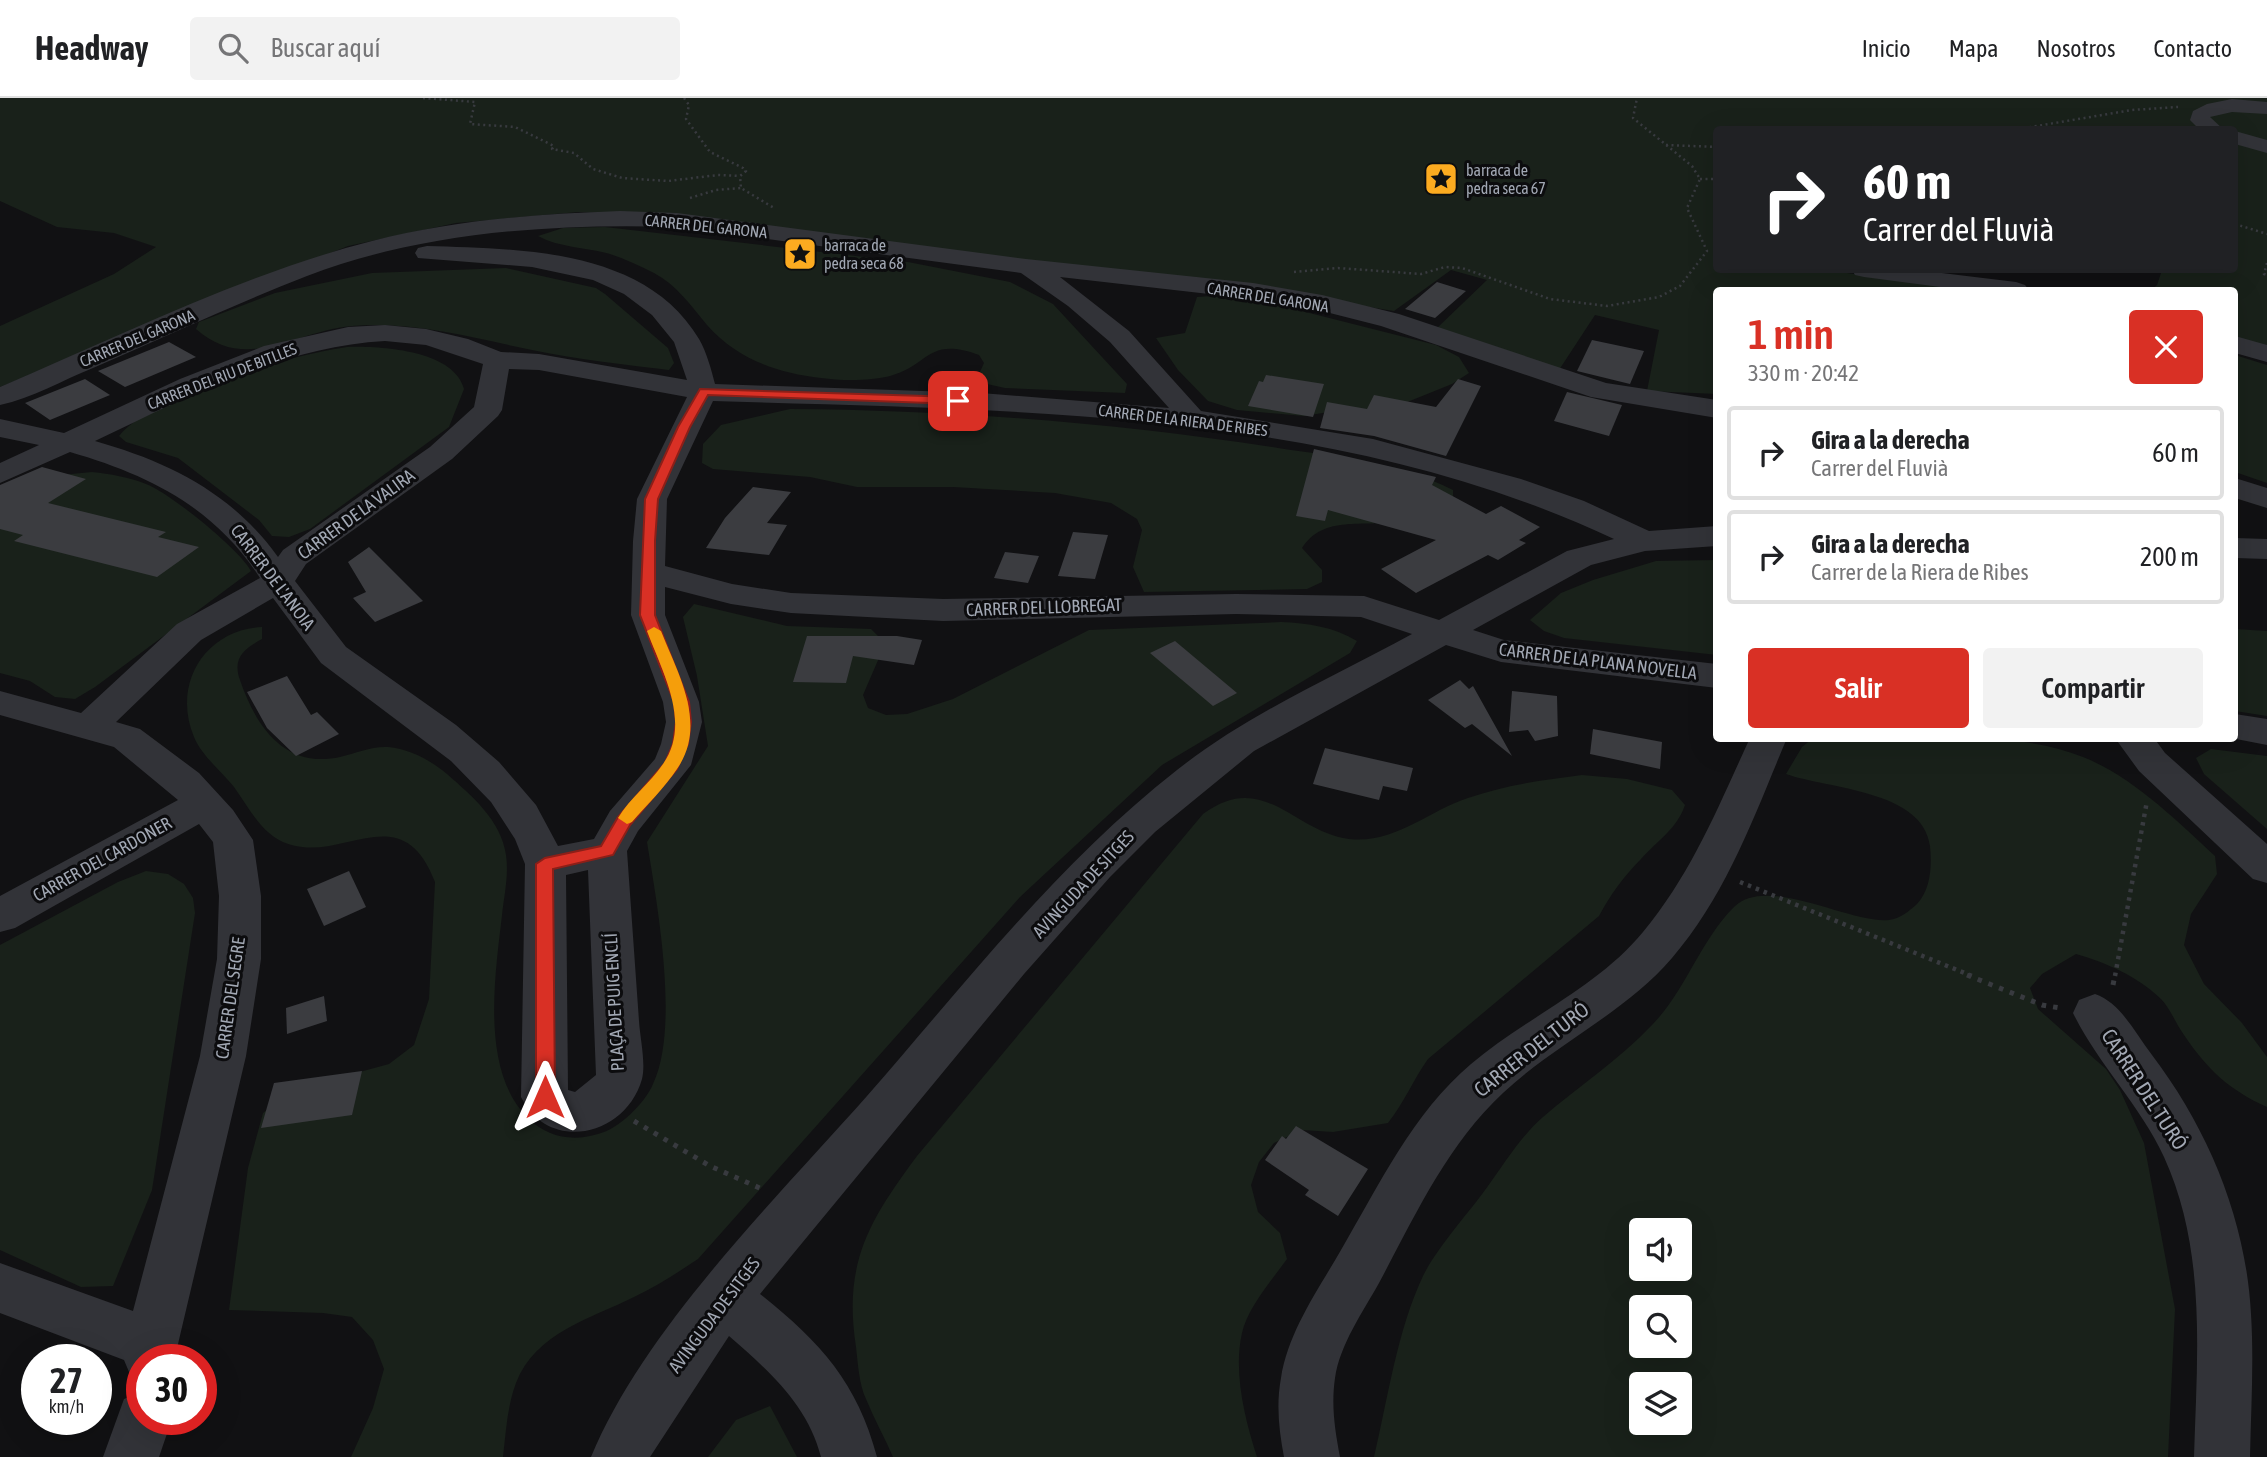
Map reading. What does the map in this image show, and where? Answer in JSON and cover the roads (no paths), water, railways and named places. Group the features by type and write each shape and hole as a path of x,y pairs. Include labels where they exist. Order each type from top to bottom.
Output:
{"street":[{"path":"2208,126 2200,120 2200,115 2206,110 2234,106 2267,108"},
{"path":"2238,138 2267,148"},
{"name":"CARRER DEL GARONA","path":"0,397 300,270 377,247 469,230 540,221 620,218 677,220 915,249 1026,266 1253,292 1322,303 1390,320 1601,391 1713,408"},
{"path":"300,270 422,253 502,256 571,265 641,293 664,312 685,337 704,392 684,427 652,499 648,572 648,615 681,702 684,722 680,744 672,765 624,821 607,851 545,864"},
{"path":"1026,266 1059,288 1114,333 1157,376 1192,418"},
{"path":"1887,273 1993,287"},
{"name":"CARRER DEL RIU DE BITLLES","path":"0,474 190,385 274,352 312,342 373,333 412,335 459,345 497,360 538,362 704,392"},
{"path":"2238,345 2267,354"},
{"name":"CARRER DE LA VALIRA","path":"90,726 190,632 278,581 294,557 441,453 488,410 497,360"},
{"name":"CARRER DE LA RIERA DE RIBES","path":"704,392 982,401 1192,418 1373,448 1510,485 1573,508 1644,541"},
{"name":"CARRER DE L'ANOIA","path":"0,428 68,443 144,466 189,491 233,522 327,648 411,710 476,764 507,795 538,840 545,864"},
{"path":"2238,488 2267,499"},
{"name":"AVINGUDA DE SITGES","path":"619,1457 648,1402 724,1298 1089,873 1197,772 1241,742 1579,558 1644,541 1713,536"},
{"path":"2238,548 2267,550"},
{"name":"CARRER DEL LLOBREGAT","path":"648,572 731,594 832,605 943,610 1209,604 1364,607 1398,616 1438,633"},
{"name":"CARRER DE LA PLANA NOVELLA","path":"1438,633 1501,651 1713,676"},
{"name":"CARRER DEL SEGRE","path":"0,704 127,738 185,783 233,841 240,896 239,959 223,1056 153,1344"},
{"path":"2238,727 2267,732"},
{"name":"CARRER DEL TURÓ","path":"1312,1457 1305,1420 1308,1377 1320,1338 1407,1182 1444,1123 1487,1078 1616,984 1657,946 1709,869 1767,742"},
{"path":"2136,742 2152,762 2267,868"},
{"name":"CARRER DEL CARDONER","path":"0,916 204,803"},
{"name":"PLAÇA DE PUIG ENCLÍ","path":"545,864 545,1097 551,1106 571,1113 584,1111 606,1097 619,1078 607,851"},
{"name":"CARRER DEL TURÓ","path":"2105,998 2143,1079 2184,1147 2209,1209 2225,1312 2222,1457"},
{"name":"CARRER DEL SEGRE","path":"0,1288 82,1320 134,1344"},
{"path":"724,1298 774,1339 824,1392 845,1437 849,1457"},
{"path":"131,1457 139,1435"}],"place":[{"name":"barraca de pedra seca 67","path":"1441,179"},
{"name":"barraca de pedra seca 68","path":"800,254"}]}
